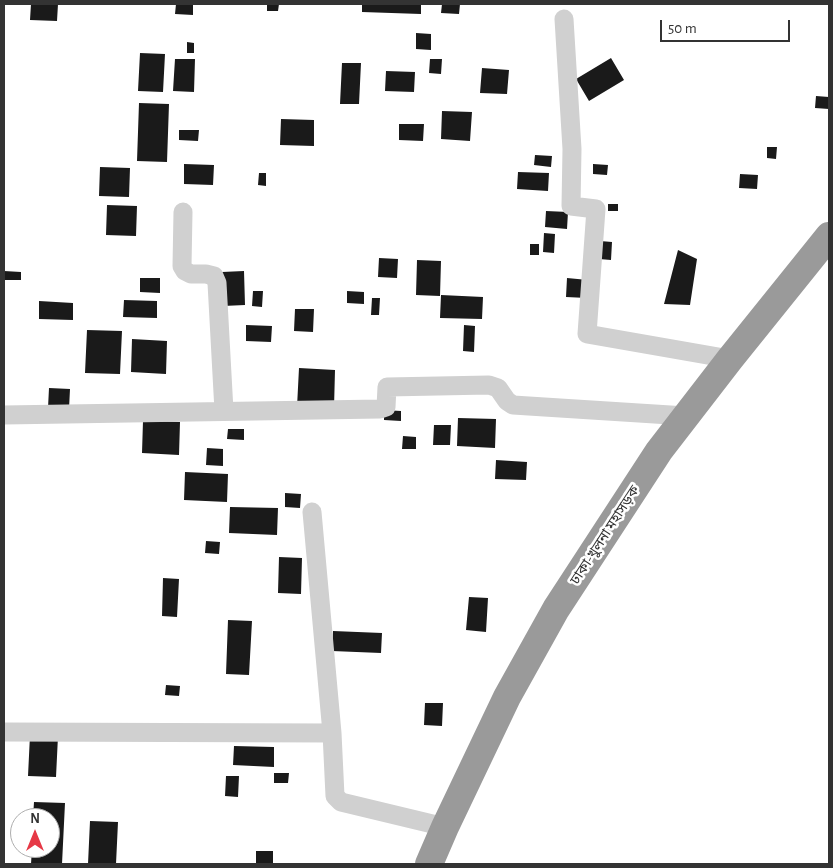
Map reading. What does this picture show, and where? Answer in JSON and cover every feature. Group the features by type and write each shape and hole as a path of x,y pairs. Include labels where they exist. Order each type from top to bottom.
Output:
{"highway":[{"name":"ঢাকা-খুলনা মহাসড়ক","path":"429,864 506,697 556,609 659,451 829,236"}],"street":[{"path":"564,19 572,149 571,206 596,209 588,334 730,359"},
{"path":"183,212 182,266 185,271 191,274 214,276 217,283 224,411"},
{"path":"4,415 380,408 386,407 387,387 489,385 498,388 507,401 513,405 686,416"},
{"path":"312,512 332,733 335,796 341,802 445,826"},
{"path":"4,732 332,733"}],"building":[{"path":"31,4 58,4 57,21 30,20"},
{"path":"176,4 193,4 193,15 175,14"},
{"path":"267,4 279,4 278,11 267,11"},
{"path":"362,4 421,4 421,14 362,12"},
{"path":"442,4 460,4 459,14 441,13"},
{"path":"416,33 431,34 431,50 416,49"},
{"path":"187,42 194,43 194,53 187,53"},
{"path":"140,53 165,54 163,92 138,91"},
{"path":"611,58 624,80 589,101 576,79"},
{"path":"175,59 195,59 194,92 173,91"},
{"path":"430,59 442,59 441,74 429,73"},
{"path":"342,63 361,63 359,104 340,104"},
{"path":"482,68 509,70 507,94 480,93"},
{"path":"386,71 415,72 414,92 385,91"},
{"path":"816,96 829,97 829,109 815,108"},
{"path":"139,103 169,104 167,162 137,161"},
{"path":"442,111 472,112 470,141 441,139"},
{"path":"281,119 314,120 314,146 280,145"},
{"path":"399,124 424,124 423,141 399,140"},
{"path":"179,130 199,130 198,141 179,140"},
{"path":"767,147 777,147 776,159 767,158"},
{"path":"535,155 552,156 551,167 534,165"},
{"path":"184,164 214,165 213,185 184,184"},
{"path":"593,164 608,165 607,175 593,174"},
{"path":"100,167 130,168 129,197 99,196"},
{"path":"518,172 549,173 548,191 517,189"},
{"path":"259,173 266,173 266,186 258,185"},
{"path":"740,174 758,175 757,189 739,188"},
{"path":"608,204 618,204 618,211 608,211"},
{"path":"107,205 137,206 136,236 106,235"},
{"path":"546,211 568,212 567,229 545,227"},
{"path":"544,233 555,234 554,253 543,252"},
{"path":"600,241 612,242 611,260 599,259"},
{"path":"530,244 539,244 539,255 530,255"},
{"path":"678,250 697,259 690,305 664,304"},
{"path":"379,258 398,259 397,278 378,277"},
{"path":"417,260 441,261 440,296 416,295"},
{"path":"4,271 21,272 21,280 4,280"},
{"path":"244,271 245,305 223,306 222,272"},
{"path":"140,278 160,278 160,293 140,292"},
{"path":"567,278 588,280 587,298 566,297"},
{"path":"253,291 263,291 262,307 252,306"},
{"path":"347,291 364,292 364,304 347,303"},
{"path":"441,295 483,297 482,319 440,318"},
{"path":"372,298 380,298 379,315 371,315"},
{"path":"124,300 157,301 157,318 123,317"},
{"path":"39,301 73,303 73,320 39,319"},
{"path":"295,309 314,309 313,332 294,331"},
{"path":"246,325 272,326 271,342 246,341"},
{"path":"464,325 475,326 474,352 463,351"},
{"path":"87,330 122,331 120,374 85,373"},
{"path":"132,339 167,341 166,374 131,372"},
{"path":"299,368 335,370 334,408 297,407"},
{"path":"49,388 70,389 69,409 48,408"},
{"path":"384,410 401,411 401,421 384,420"},
{"path":"458,418 496,419 495,448 457,446"},
{"path":"143,421 180,422 179,455 142,453"},
{"path":"434,425 451,425 450,445 433,445"},
{"path":"228,429 244,429 244,440 227,439"},
{"path":"403,436 416,437 416,449 402,449"},
{"path":"207,448 223,449 223,466 206,465"},
{"path":"496,460 527,462 526,480 495,479"},
{"path":"185,472 228,474 227,502 184,500"},
{"path":"285,493 301,494 300,508 285,507"},
{"path":"230,507 278,508 277,535 229,533"},
{"path":"206,541 220,542 219,554 205,553"},
{"path":"279,557 302,558 301,594 278,593"},
{"path":"163,578 179,579 177,617 162,616"},
{"path":"469,597 488,598 486,632 466,630"},
{"path":"228,620 252,621 249,675 226,674"},
{"path":"333,631 382,633 381,653 332,651"},
{"path":"166,685 180,686 179,696 165,695"},
{"path":"425,703 443,703 442,726 424,725"},
{"path":"30,735 58,736 56,777 28,776"},
{"path":"234,746 274,747 274,767 233,765"},
{"path":"274,773 289,773 288,783 274,783"},
{"path":"226,776 239,776 238,797 225,796"},
{"path":"34,802 65,803 62,864 31,864 31,858 60,858 60,808 34,808"},
{"path":"90,821 118,822 116,864 88,864"},
{"path":"256,851 273,851 273,864 256,864"}]}
